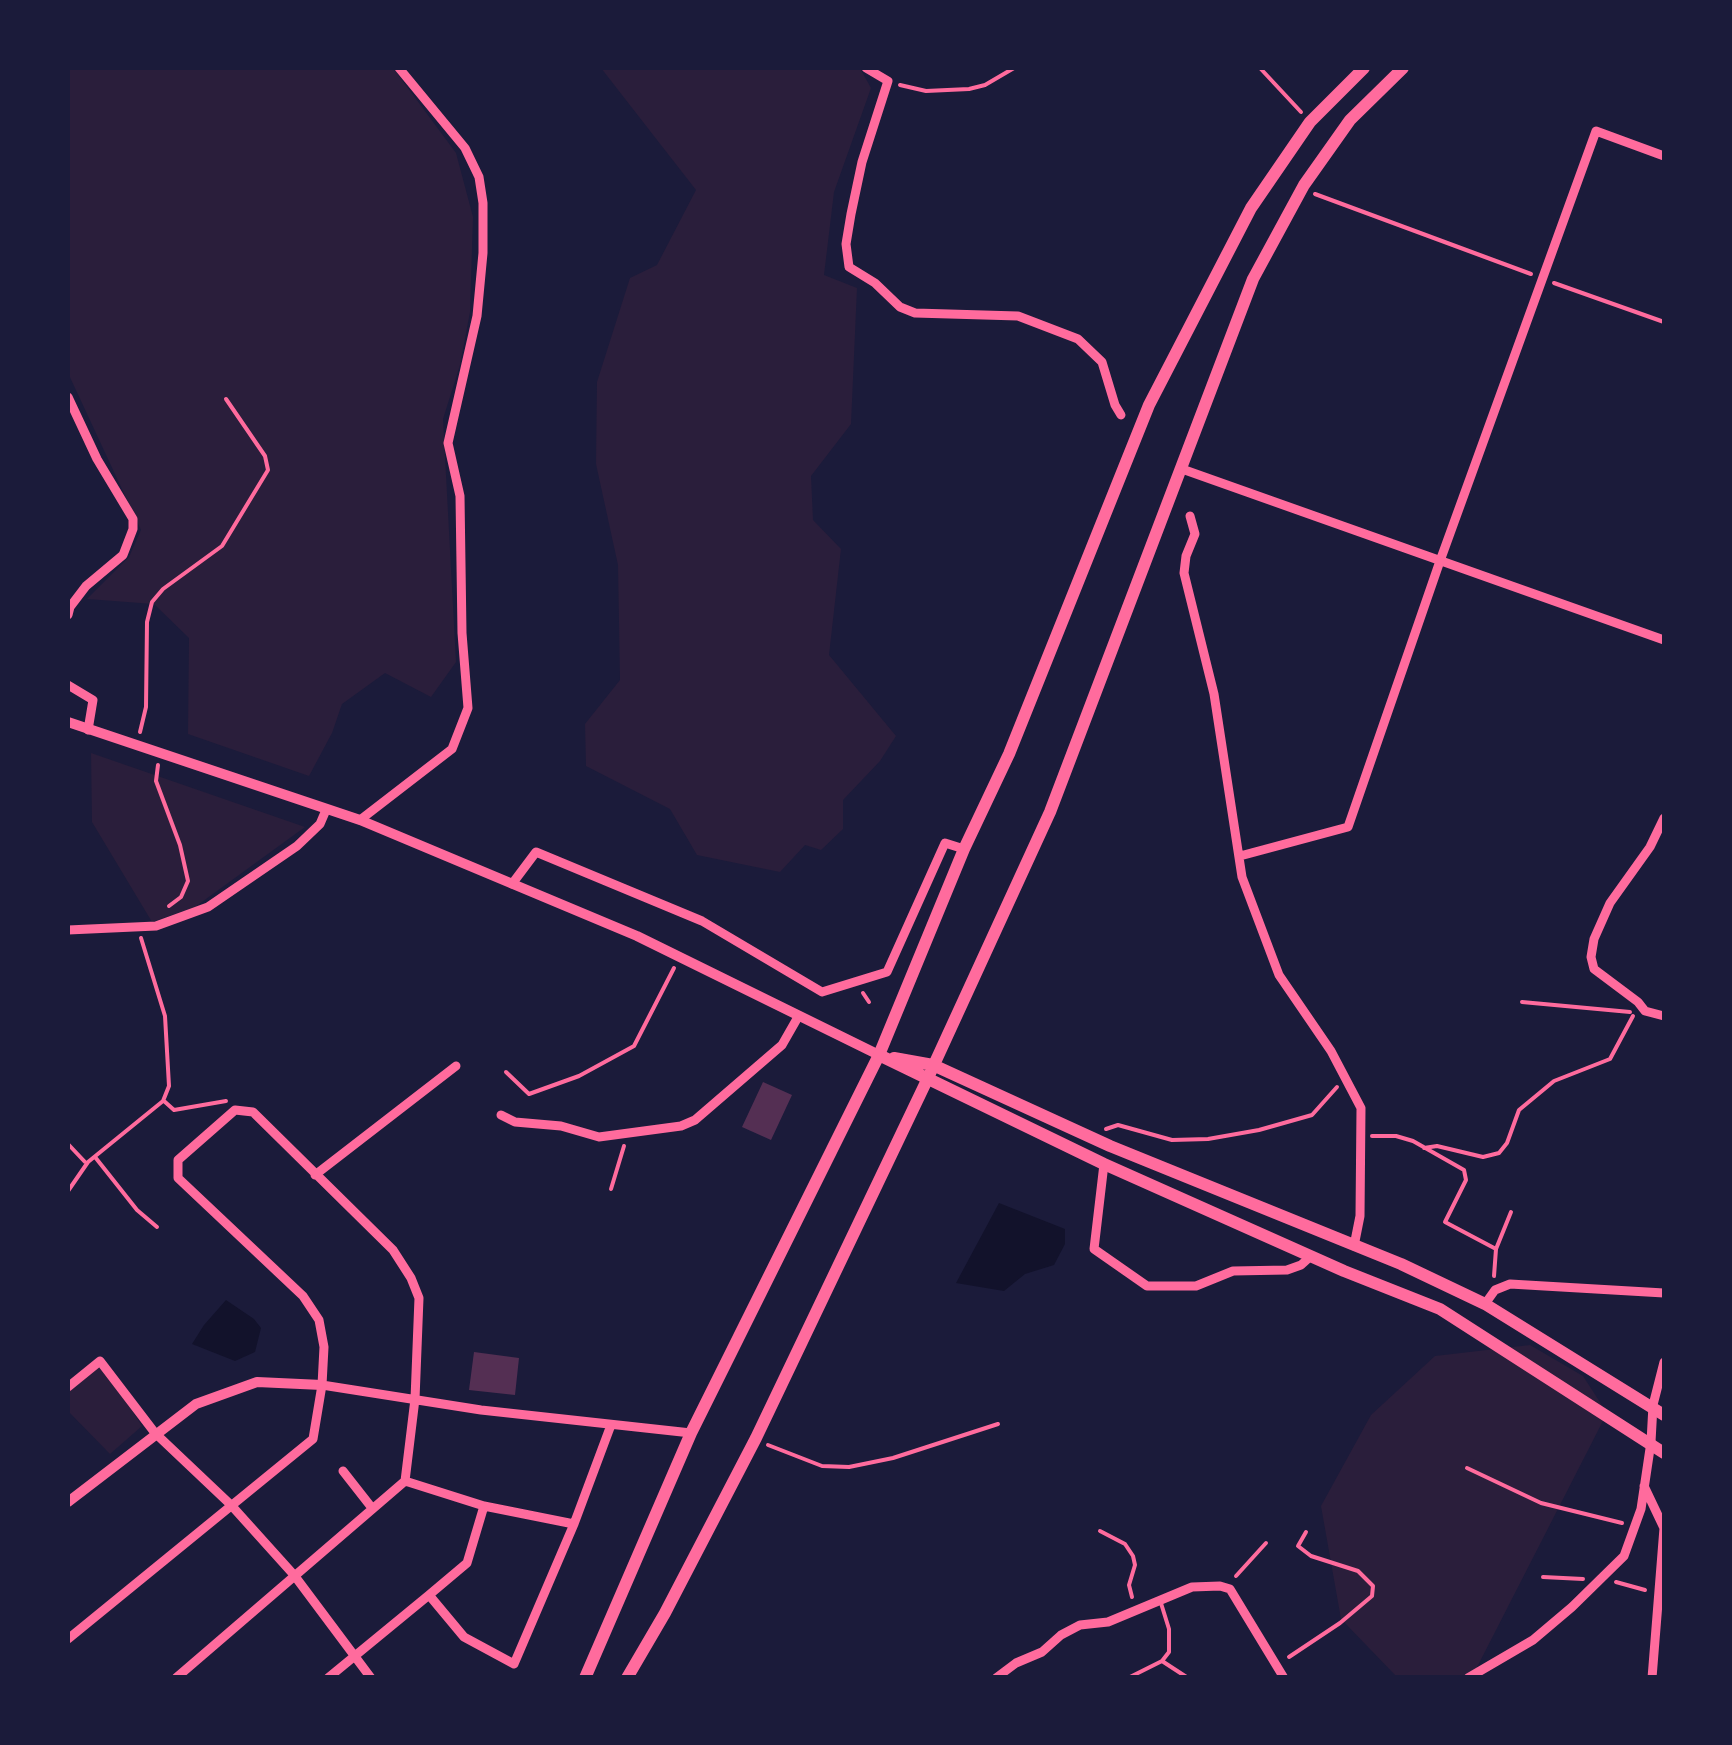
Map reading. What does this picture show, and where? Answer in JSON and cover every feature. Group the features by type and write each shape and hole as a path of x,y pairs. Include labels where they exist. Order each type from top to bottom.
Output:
{"main road":[{"path":"585,1678 692,1433 878,1055 964,850 1010,754 1149,404 1251,208 1310,122 1364,68"},
{"path":"627,1678 756,1438 1050,812 1253,279 1304,184 1350,120 1402,68"},
{"path":"878,1055 933,1065 1095,1139 1401,1264 1485,1304 1664,1415"},
{"path":"878,1055 1104,1164 1310,1256 1440,1308 1664,1453"}],"street":[{"path":"360,820 452,749 468,708 462,633 460,496 448,443 476,316 483,254 483,203 479,178 465,148 398,68"},
{"path":"866,68 888,80 850,214 846,244 849,267 875,283 900,307 915,313 1018,316 1078,339 1102,362 1121,415"},
{"path":"1240,856 1348,827 1596,131 1664,156"},
{"path":"68,397 134,530 123,555 86,586 70,606 68,615"},
{"path":"1182,468 1664,640"},
{"path":"1190,516 1195,534 1184,574 1214,694 1242,878 1279,975 1331,1051 1361,1108 1360,1216 1354,1246"},
{"path":"68,686 93,700 88,730"},
{"path":"68,722 360,820 680,958 878,1055"},
{"path":"68,930 156,926 221,900 310,836 326,810"},
{"path":"1664,818 1650,847 1610,903 1594,939 1591,957 1594,969 1645,1011 1664,1016"},
{"path":"512,884 536,852 702,921 822,992 887,972 945,842 964,850"},
{"path":"501,1115 516,1122 561,1126 600,1137 694,1120 782,1045 798,1017"},
{"path":"315,1174 456,1066"},
{"path":"68,1639 312,1439 322,1385 323,1331 312,1306 178,1178 178,1160 235,1110 252,1112 392,1250 411,1278 419,1298 415,1399 405,1481 176,1678"},
{"path":"1104,1164 1094,1249 1146,1286 1196,1286 1233,1271 1287,1270 1310,1256"},
{"path":"1485,1304 1495,1290 1510,1284 1664,1293"},
{"path":"68,1387 100,1361 154,1433 231,1505 294,1575 371,1678"},
{"path":"1468,1678 1532,1640 1624,1556 1644,1486 1652,1442 1653,1406 1664,1362"},
{"path":"68,1502 196,1404 257,1382 322,1385 692,1433"},
{"path":"429,1595 464,1637 514,1664 611,1425"},
{"path":"343,1471 372,1508"},
{"path":"405,1481 484,1506 574,1524"},
{"path":"1644,1486 1664,1528 1662,1592 1652,1678"},
{"path":"328,1678 466,1563 484,1506"},
{"path":"996,1678 1009,1674 1080,1625 1108,1622 1192,1587 1228,1588 1284,1678"}],"lane":[{"path":"1128,1678 1162,1661 1169,1652 1169,1630 1160,1600"},
{"path":"1162,1661 1188,1678"}],"path":[{"path":"888,80 926,91 958,90 985,85 1014,68"},
{"path":"1260,68 1310,122"},
{"path":"1304,184 1316,194 1664,322"},
{"path":"135,746 146,707 146,622 152,602 163,589 222,546 268,470 265,456 226,399"},
{"path":"161,755 156,781 180,845 188,880 181,897 168,906"},
{"path":"68,1192 87,1164 164,1101 169,1086 165,1016 138,926"},
{"path":"506,1072 529,1094 578,1076 634,1046 680,958"},
{"path":"862,991 869,1002"},
{"path":"1424,1148 1437,1146 1482,1157 1499,1153 1519,1110 1554,1081 1610,1058 1634,1012 1522,1002"},
{"path":"1095,1139 1118,1124 1172,1140 1208,1139 1258,1130 1312,1115 1337,1087 1348,1082"},
{"path":"164,1101 174,1110 236,1099 243,1111"},
{"path":"612,1189 628,1134"},
{"path":"1362,1136 1396,1136 1464,1170 1466,1180 1445,1222 1496,1248"},
{"path":"68,1144 87,1164"},
{"path":"95,1157 137,1210 156,1227"},
{"path":"1494,1276 1496,1248 1511,1212"},
{"path":"756,1438 822,1466 850,1467 893,1458 998,1424"},
{"path":"1466,1468 1541,1504 1635,1526"},
{"path":"1100,1531 1125,1544 1133,1556 1135,1566 1128,1586 1136,1610"},
{"path":"1277,1665 1340,1624 1372,1596 1372,1586 1358,1571 1311,1556 1298,1546 1306,1532"},
{"path":"1228,1588 1266,1543"},
{"path":"1606,1576 1633,1588 1662,1592"},
{"path":"1543,1577 1580,1578 1596,1585"}],"shaded area":[{"path":"68,68 393,68 456,153 473,217 470,312 460,365 443,419 456,662 431,697 385,673 342,704 309,776 188,734 189,638 154,604 87,599 129,557 141,530 68,373"},
{"path":"601,68 854,68 861,70 871,88 834,192 824,275 857,288 851,424 811,476 813,520 841,549 829,655 896,736 880,761 843,800 843,829 821,850 805,845 780,872 697,855 670,809 586,766 585,724 620,680 618,565 596,464 597,382 630,278 657,265 696,190"},
{"path":"91,753 305,827 195,907 152,922 92,822"},
{"path":"999,1203 1065,1229 1065,1244 1054,1265 1025,1274 1004,1291 956,1283"},
{"path":"226,1300 261,1328 255,1352 235,1361 192,1344"},
{"path":"1530,1345 1583,1376 1607,1413 1472,1677 1397,1677 1341,1619 1321,1506 1371,1415 1435,1356"},
{"path":"100,1361 142,1426 110,1454 68,1411 68,1387"}],"building":[{"path":"763,1082 792,1095 771,1140 742,1127"},
{"path":"474,1352 519,1358 515,1395 469,1390"}]}
